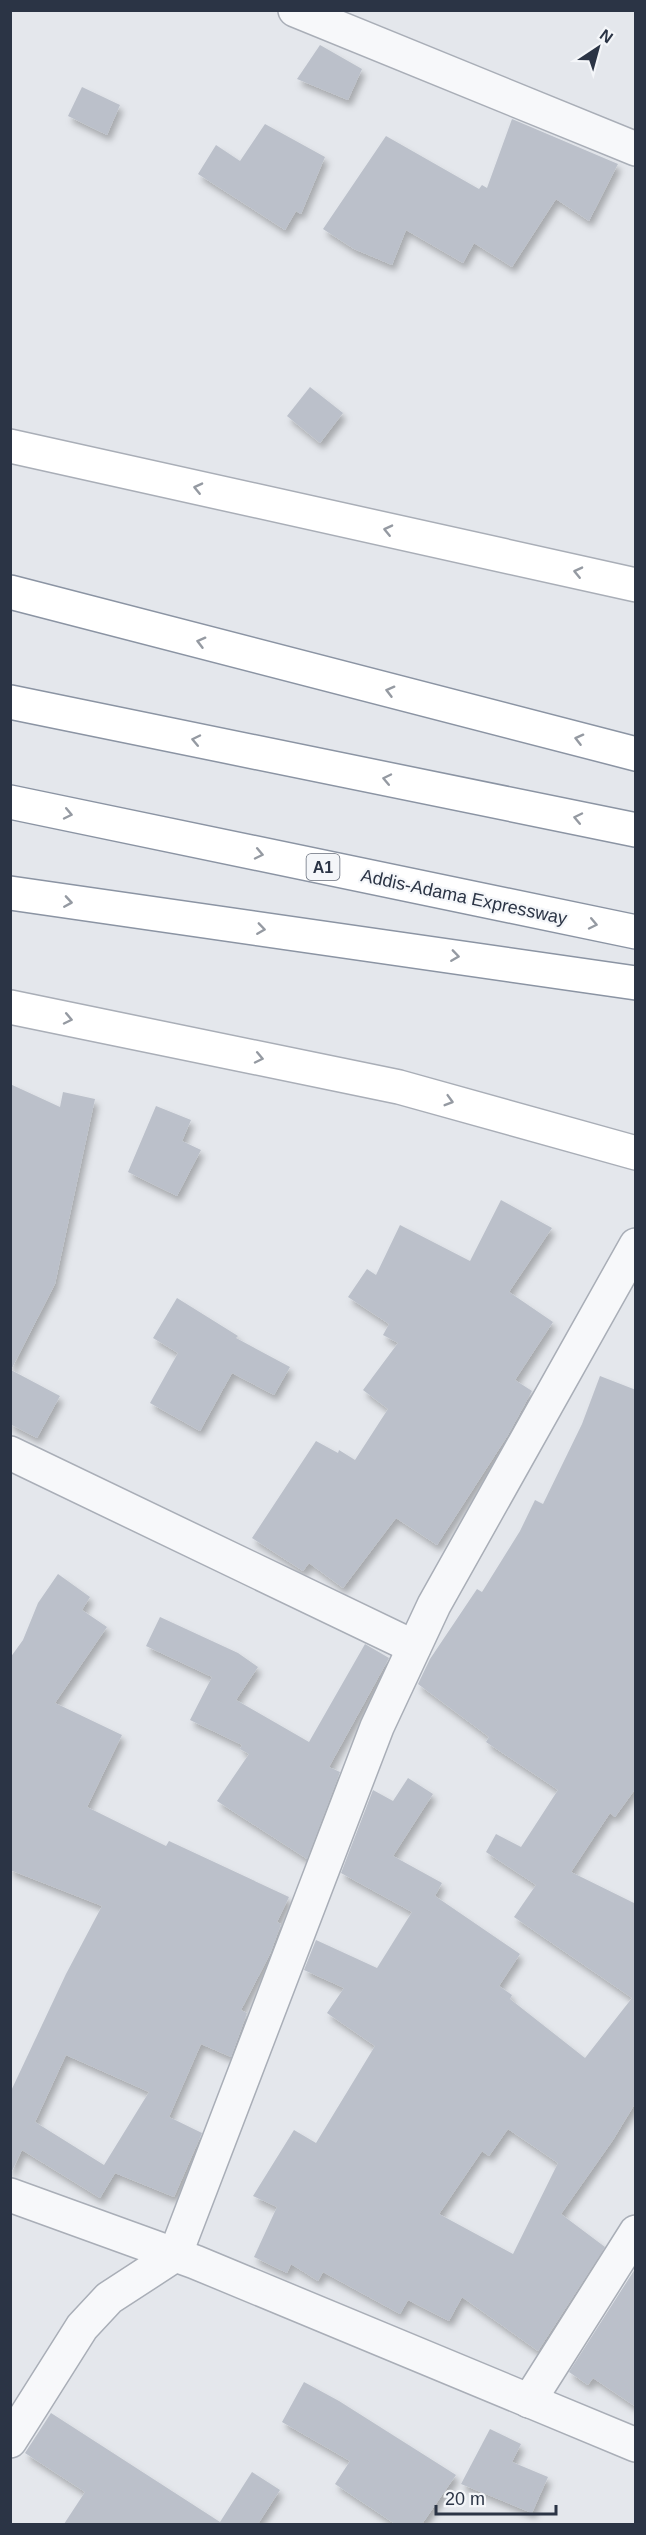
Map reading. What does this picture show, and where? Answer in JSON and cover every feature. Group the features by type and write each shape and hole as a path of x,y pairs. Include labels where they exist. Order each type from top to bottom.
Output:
{"main road":[{"path":"10,446 636,585"},
{"path":"10,592 636,754"},
{"path":"10,702 636,830"},
{"name":"Addis-Adama Expressway","path":"10,802 636,932"},
{"path":"10,893 636,983"},
{"path":"13,1013 399,1087 636,1153"}],"street":[{"path":"295,10 636,148"},
{"path":"10,2442 82,2327 110,2298 175,2255 377,1727 434,1605 636,1245"},
{"path":"10,1453 414,1647"},
{"path":"10,2196 175,2255 636,2445"},
{"path":"529,2401 636,2232"}],"building":[{"path":"320,45 362,69 348,100 297,79"},
{"path":"82,87 120,105 107,135 68,116"},
{"path":"512,119 618,164 589,221 556,199 512,267 474,243 463,263 406,230 392,265 354,249 323,229 386,136 479,189 482,185 487,188"},
{"path":"265,124 325,157 301,214 296,211 285,230 198,174 216,145 240,161"},
{"path":"310,387 343,413 320,443 287,416"},
{"path":"10,1084 60,1107 63,1092 95,1099 55,1284 11,1370 60,1396 37,1438 10,1424"},
{"path":"156,1106 191,1120 182,1141 201,1150 177,1196 128,1172"},
{"path":"501,1200 552,1228 509,1292 553,1322 515,1380 532,1391 508,1435 437,1545 396,1518 343,1588 309,1563 303,1571 252,1538 316,1441 338,1453 339,1450 355,1460 388,1409 363,1390 398,1343 383,1335 389,1324 348,1297 367,1269 376,1275 400,1225 470,1261"},
{"path":"177,1298 238,1336 236,1338 290,1367 274,1395 232,1373 200,1431 150,1403 178,1353 153,1338"},
{"path":"600,1376 636,1390 636,1788 615,1817 610,1813 571,1872 636,1904 636,2102 613,2140 561,2214 605,2247 538,2351 462,2297 449,2321 408,2300 400,2314 323,2272 318,2281 291,2264 287,2273 254,2257 277,2207 253,2196 294,2130 316,2143 375,2046 327,2013 344,1988 304,1970 316,1940 377,1968 412,1912 341,1873 373,1790 393,1801 408,1778 433,1794 393,1856 442,1883 435,1896 520,1954 499,1986 512,1995 510,1999 585,2058 632,1998 514,1917 536,1885 486,1852 496,1834 521,1847 558,1790 486,1742 489,1737 418,1684 430,1659 477,1589 482,1592 520,1531 535,1500 543,1504 582,1424","holes":["508,2129 558,2163 513,2254 439,2214 482,2151 489,2156"]},
{"path":"58,1574 90,1597 82,1610 107,1627 55,1703 122,1735 87,1807 166,1846 169,1841 289,1897 277,1922 281,1924 270,1954 241,2010 247,2013 231,2057 201,2044 169,2117 202,2133 174,2197 115,2173 100,2198 22,2150 10,2175 10,2093 66,1974 102,1906 10,1870 10,1658 23,1640 38,1603","holes":["66,2055 149,2092 104,2165 35,2122"]},
{"path":"160,1617 238,1653 258,1667 236,1700 309,1742 365,1644 389,1658 329,1767 340,1772 307,1859 217,1801 249,1754 240,1749 242,1745 190,1720 212,1677 146,1646"},
{"path":"635,2269 636,2407 593,2378 588,2385 569,2372"},
{"path":"304,2382 339,2401 456,2475 422,2524 395,2524 335,2484 350,2461 282,2422"},
{"path":"51,2413 220,2522 252,2472 280,2490 258,2524 64,2524 85,2492 25,2453"},
{"path":"490,2429 521,2444 512,2462 548,2477 532,2513 461,2484"}]}
